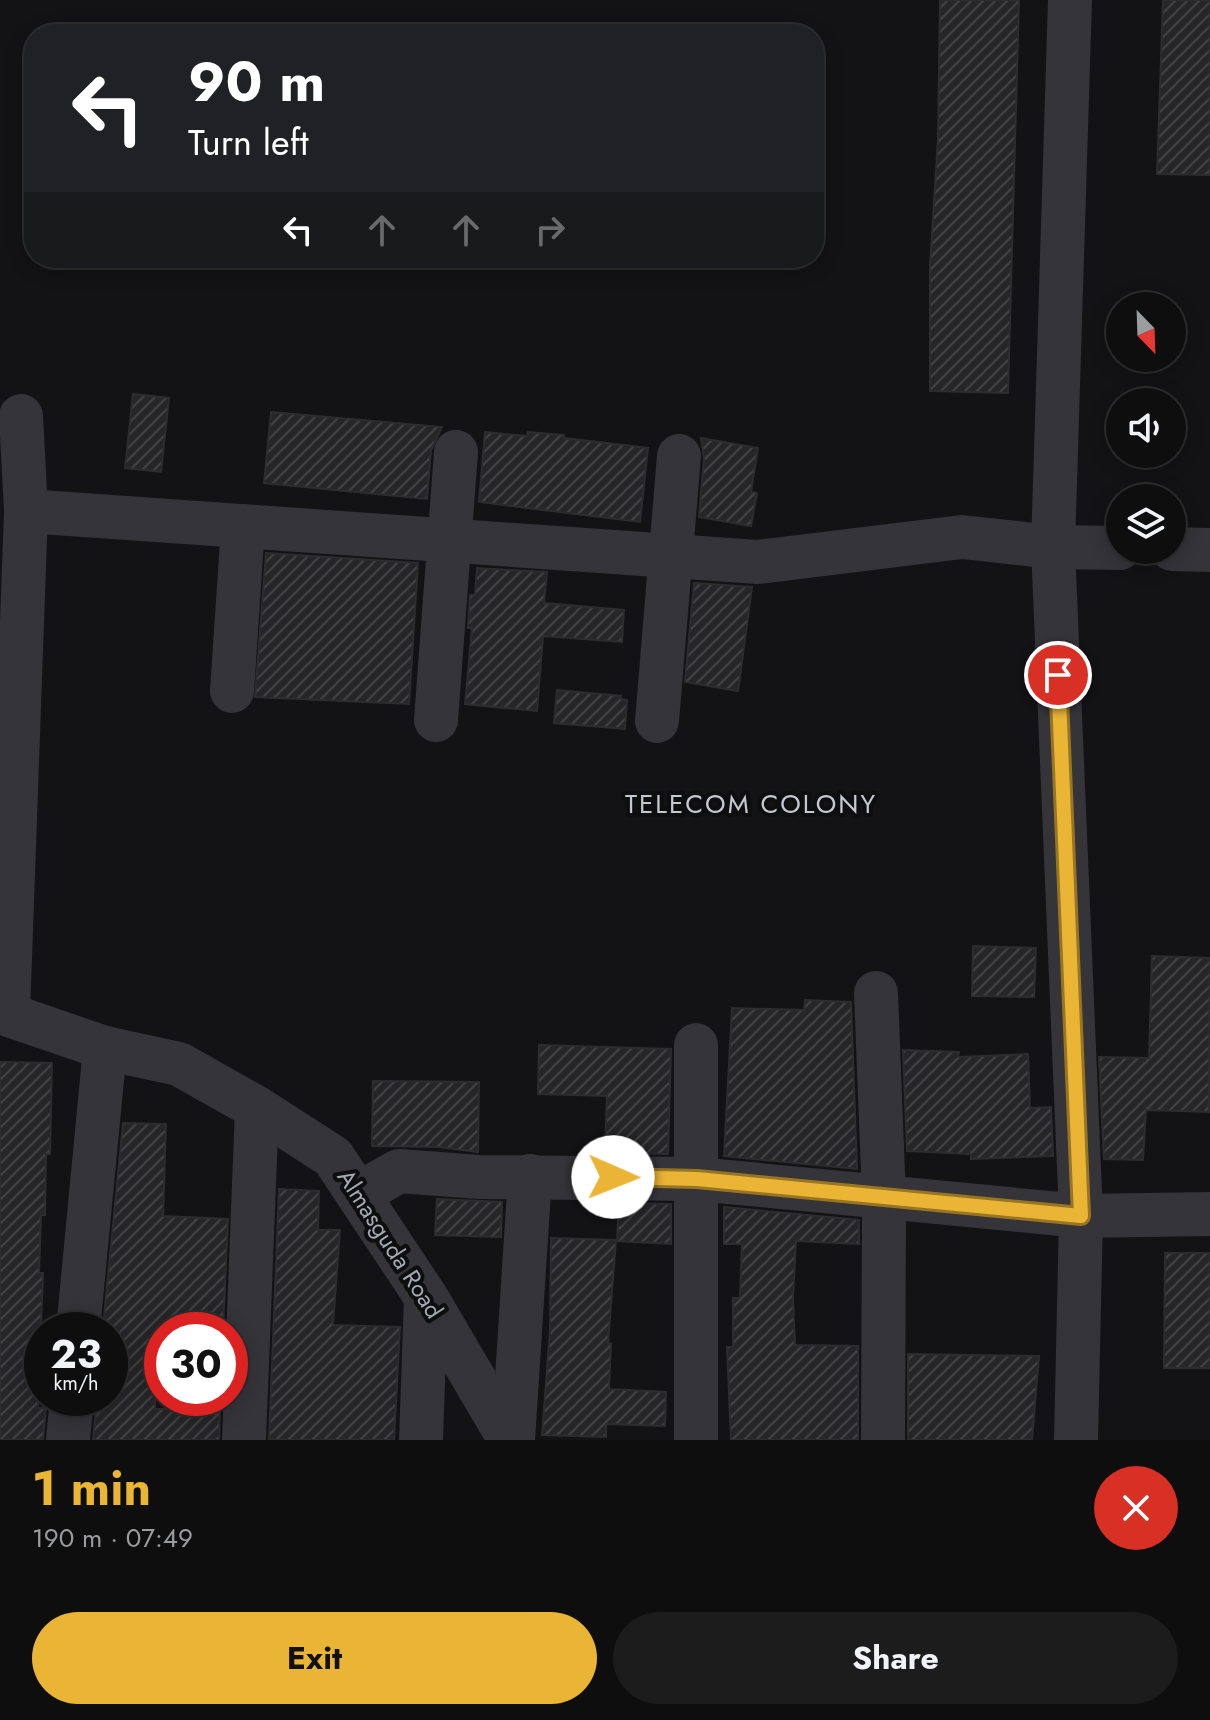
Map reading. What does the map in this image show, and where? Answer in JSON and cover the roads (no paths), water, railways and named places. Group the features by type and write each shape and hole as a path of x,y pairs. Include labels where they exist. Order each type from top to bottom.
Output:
{"street":[{"path":"1070,0 1053,547 1081,1216 1076,1440"},
{"path":"4,1013 10,652 26,511 21,416"},
{"path":"436,720 456,452"},
{"path":"657,721 679,456"},
{"path":"26,511 758,562 962,537 1053,547 1106,548"},
{"path":"232,691 243,526"},
{"path":"1186,549 1210,550"},
{"path":"876,993 884,1198 883,1440"},
{"name":"Almasguda Road","path":"4,1013 105,1048 179,1064 257,1108 333,1157 360,1193 426,1297 512,1440"},
{"path":"696,1045 696,1440"},
{"path":"80,1312 105,1048"},
{"path":"244,1440 257,1108"},
{"path":"360,1193 399,1171 479,1177 697,1179 1081,1216 1210,1214"},
{"path":"512,1440 530,1176"},
{"path":"421,1440 426,1297"},
{"path":"68,1440 70,1416"}],"district":[{"name":"TELECOM COLONY","path":"751,804"}]}
